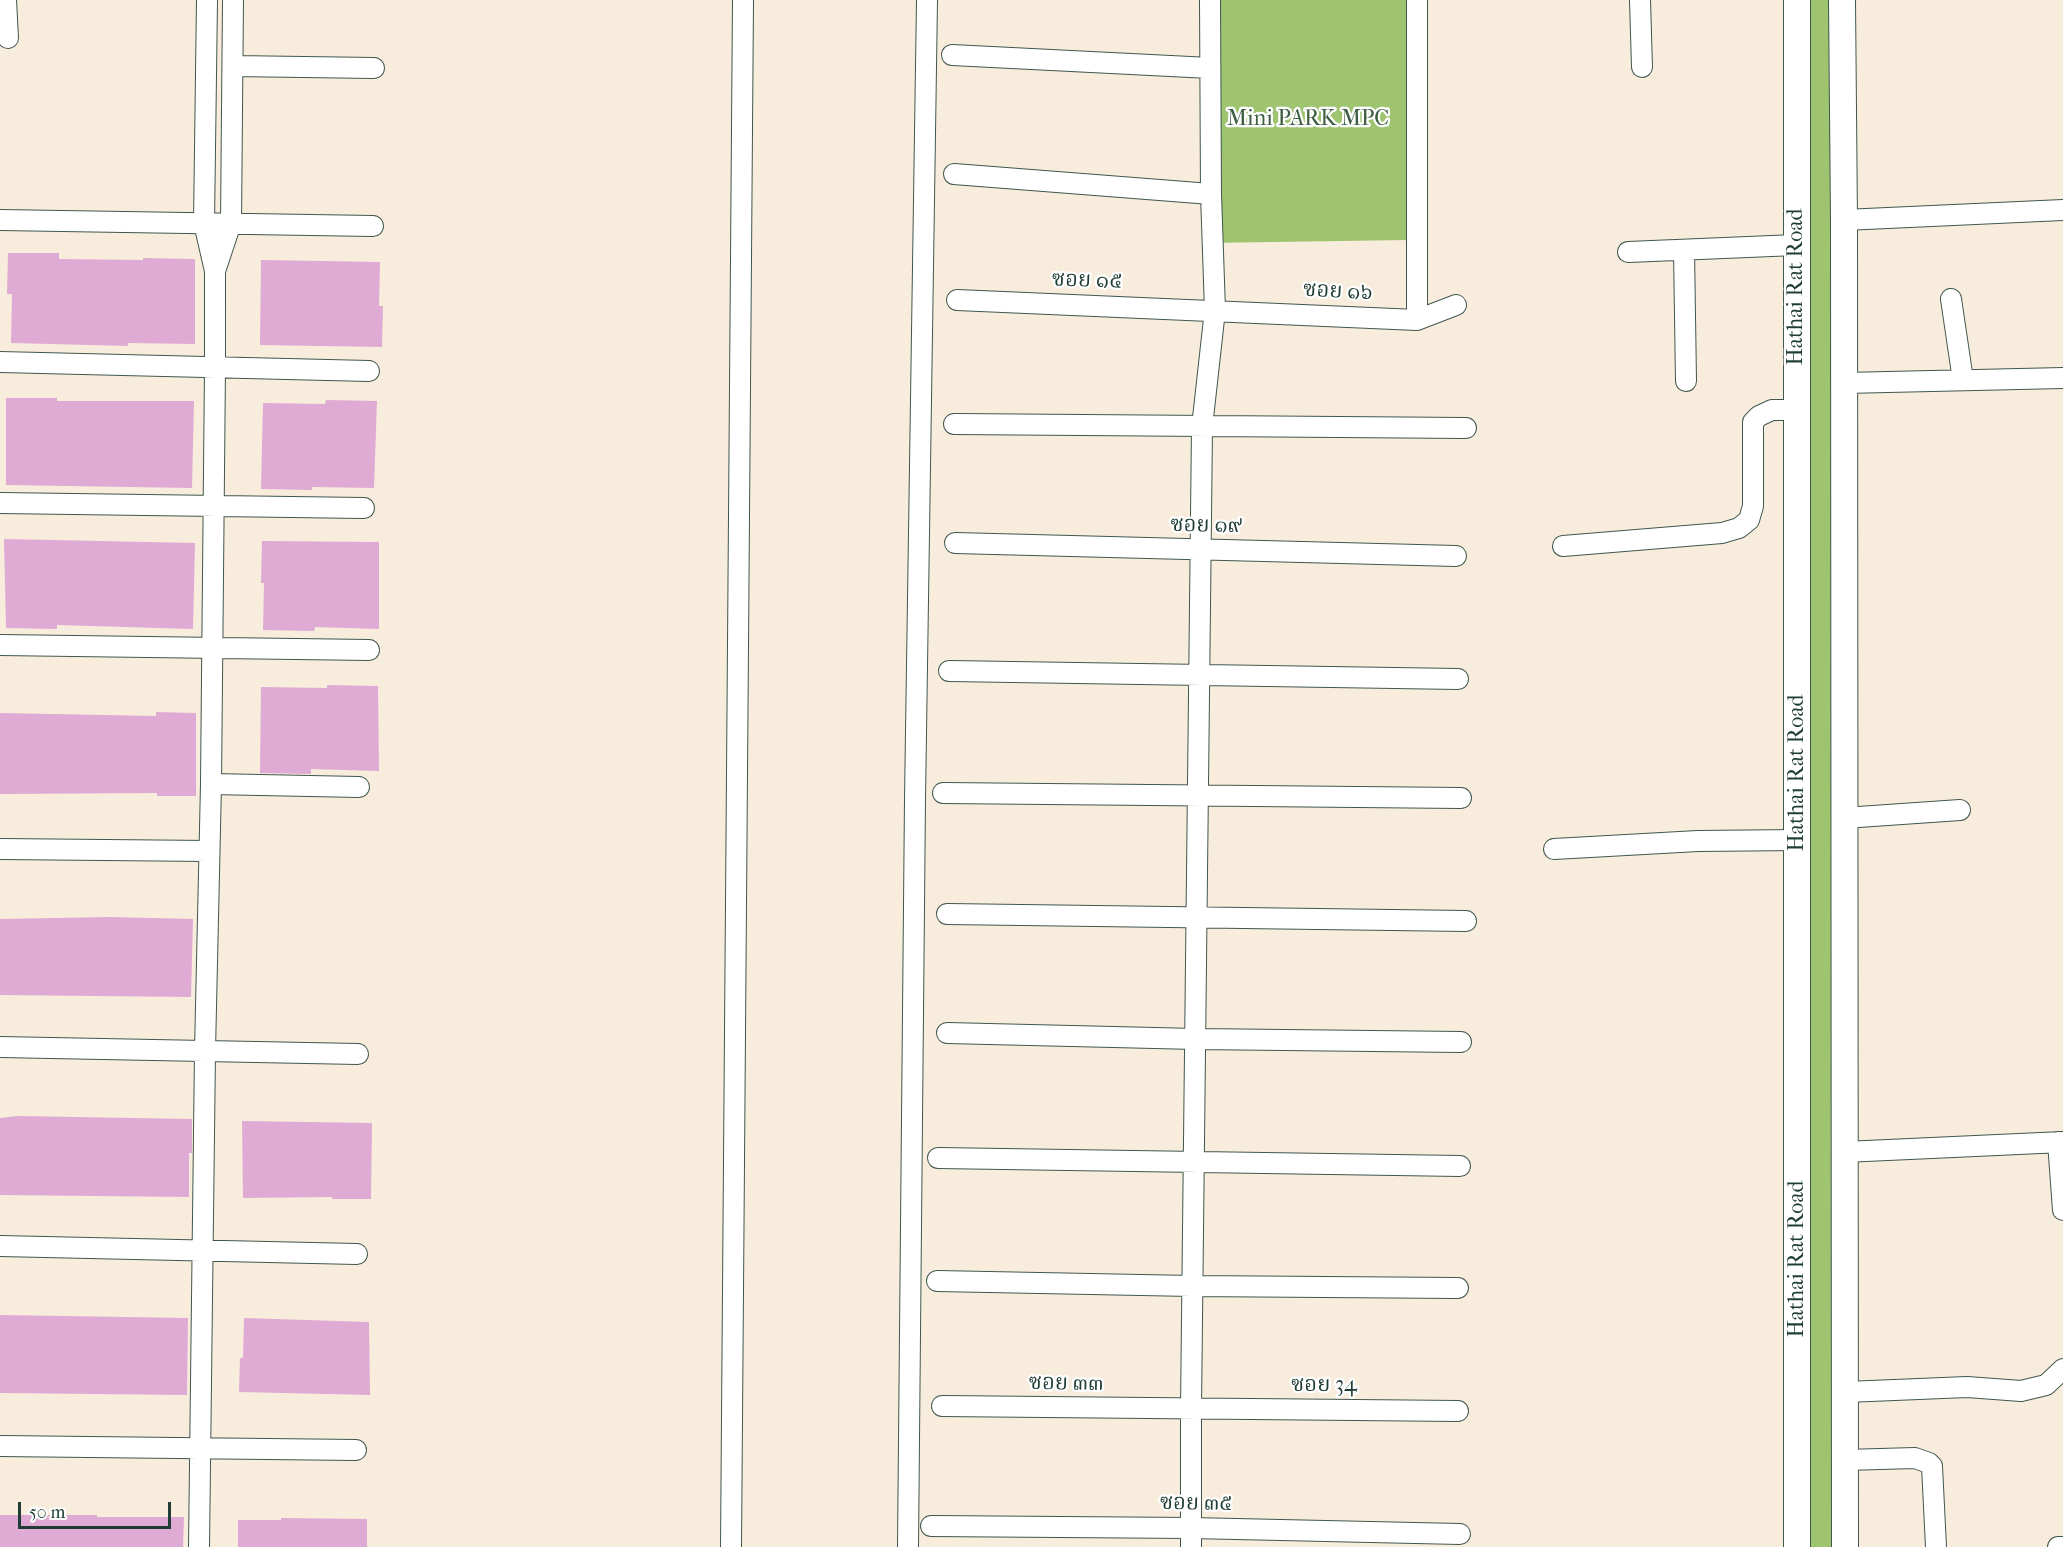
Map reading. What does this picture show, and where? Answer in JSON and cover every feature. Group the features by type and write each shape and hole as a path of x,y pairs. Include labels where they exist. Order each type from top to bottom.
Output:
{"main road":[{"name":"Hathai Rat Road","path":"1797,0 1797,1547"},
{"name":"Hathai Rat Road","path":"1842,0 1845,220 1845,1547"}],"street":[{"path":"6,0 8,38"},
{"path":"199,1547 213,649 212,506 215,367 215,272 204,223 207,0"},
{"path":"215,272 231,223 233,0"},
{"path":"731,1547 743,0"},
{"path":"908,1547 915,799 927,0"},
{"path":"1191,1537 1202,427 1215,310 1211,194 1210,0"},
{"path":"1417,0 1417,320"},
{"path":"1640,0 1642,67"},
{"path":"952,55 1210,68"},
{"path":"233,66 374,68"},
{"path":"954,174 1211,194"},
{"path":"1845,220 2063,210"},
{"path":"0,220 373,226"},
{"path":"1628,252 1796,245"},
{"path":"1684,249 1686,381"},
{"path":"1951,299 1963,380"},
{"name":"ซอย ๑๕","path":"957,300 1215,310"},
{"name":"ซอย ๑๖","path":"1215,310 1417,320 1456,305"},
{"path":"0,362 369,371"},
{"path":"1844,383 2063,378"},
{"path":"1563,546 1722,533 1738,528 1749,520 1753,506 1753,422 1772,410 1797,410"},
{"path":"954,424 1466,428"},
{"path":"0,503 364,508"},
{"name":"ซอย ๑๙","path":"955,543 1456,556"},
{"path":"0,645 369,650"},
{"path":"949,671 1458,679"},
{"path":"211,784 359,788"},
{"path":"943,793 1461,798"},
{"path":"1844,818 1960,810"},
{"path":"1554,849 1698,841 1798,840"},
{"path":"0,849 209,851"},
{"path":"947,914 1466,921"},
{"path":"947,1033 1461,1042"},
{"path":"0,1047 358,1054"},
{"path":"1844,1152 2060,1142 2063,1210"},
{"path":"938,1158 1460,1166"},
{"path":"0,1246 357,1254"},
{"path":"937,1281 1458,1288"},
{"path":"1846,1392 1967,1387 2021,1390 2046,1385 2063,1369"},
{"name":"ซอย ๓๓","path":"942,1406 1191,1409"},
{"name":"ซอย 34","path":"1191,1409 1458,1411"},
{"path":"0,1446 356,1450"},
{"path":"1845,1460 1916,1458 1929,1463 1932,1466 1936,1547"},
{"name":"ซอย ๓๕","path":"931,1526 1191,1537 1460,1534"},
{"path":"2058,1547 2063,1547"}],"green space":[{"name":"Mini PARK MPC","path":"1208,0 1409,0 1409,240 1204,243"},
{"path":"1806,0 1832,0 1833,1547 1808,1547"}],"building":[{"path":"8,253 59,253 59,259 195,259 195,344 128,343 128,346 11,343 12,294 7,294"},
{"path":"261,260 380,262 379,306 383,306 382,347 260,345"},
{"path":"6,398 57,398 57,401 194,401 192,488 6,485"},
{"path":"326,400 377,401 374,488 261,489 263,403 325,404"},
{"path":"4,539 195,543 193,629 57,625 57,629 6,628"},
{"path":"262,541 379,542 379,629 315,627 314,631 263,630"},
{"path":"327,685 378,686 379,771 311,769 311,774 260,773 261,687 327,688"},
{"path":"156,712 196,713 196,796 157,796 157,793 0,794 0,713 156,716"},
{"path":"111,917 193,919 191,997 0,995 0,919"},
{"path":"17,1116 192,1119 189,1197 0,1195 0,1118"},
{"path":"242,1121 372,1123 371,1199 243,1198"},
{"path":"0,1315 188,1318 187,1395 0,1393"},
{"path":"244,1318 369,1322 370,1395 239,1392"},
{"path":"0,1515 184,1517 183,1547 0,1547"},
{"path":"281,1518 367,1519 367,1547 238,1547 238,1520 281,1520"}]}
